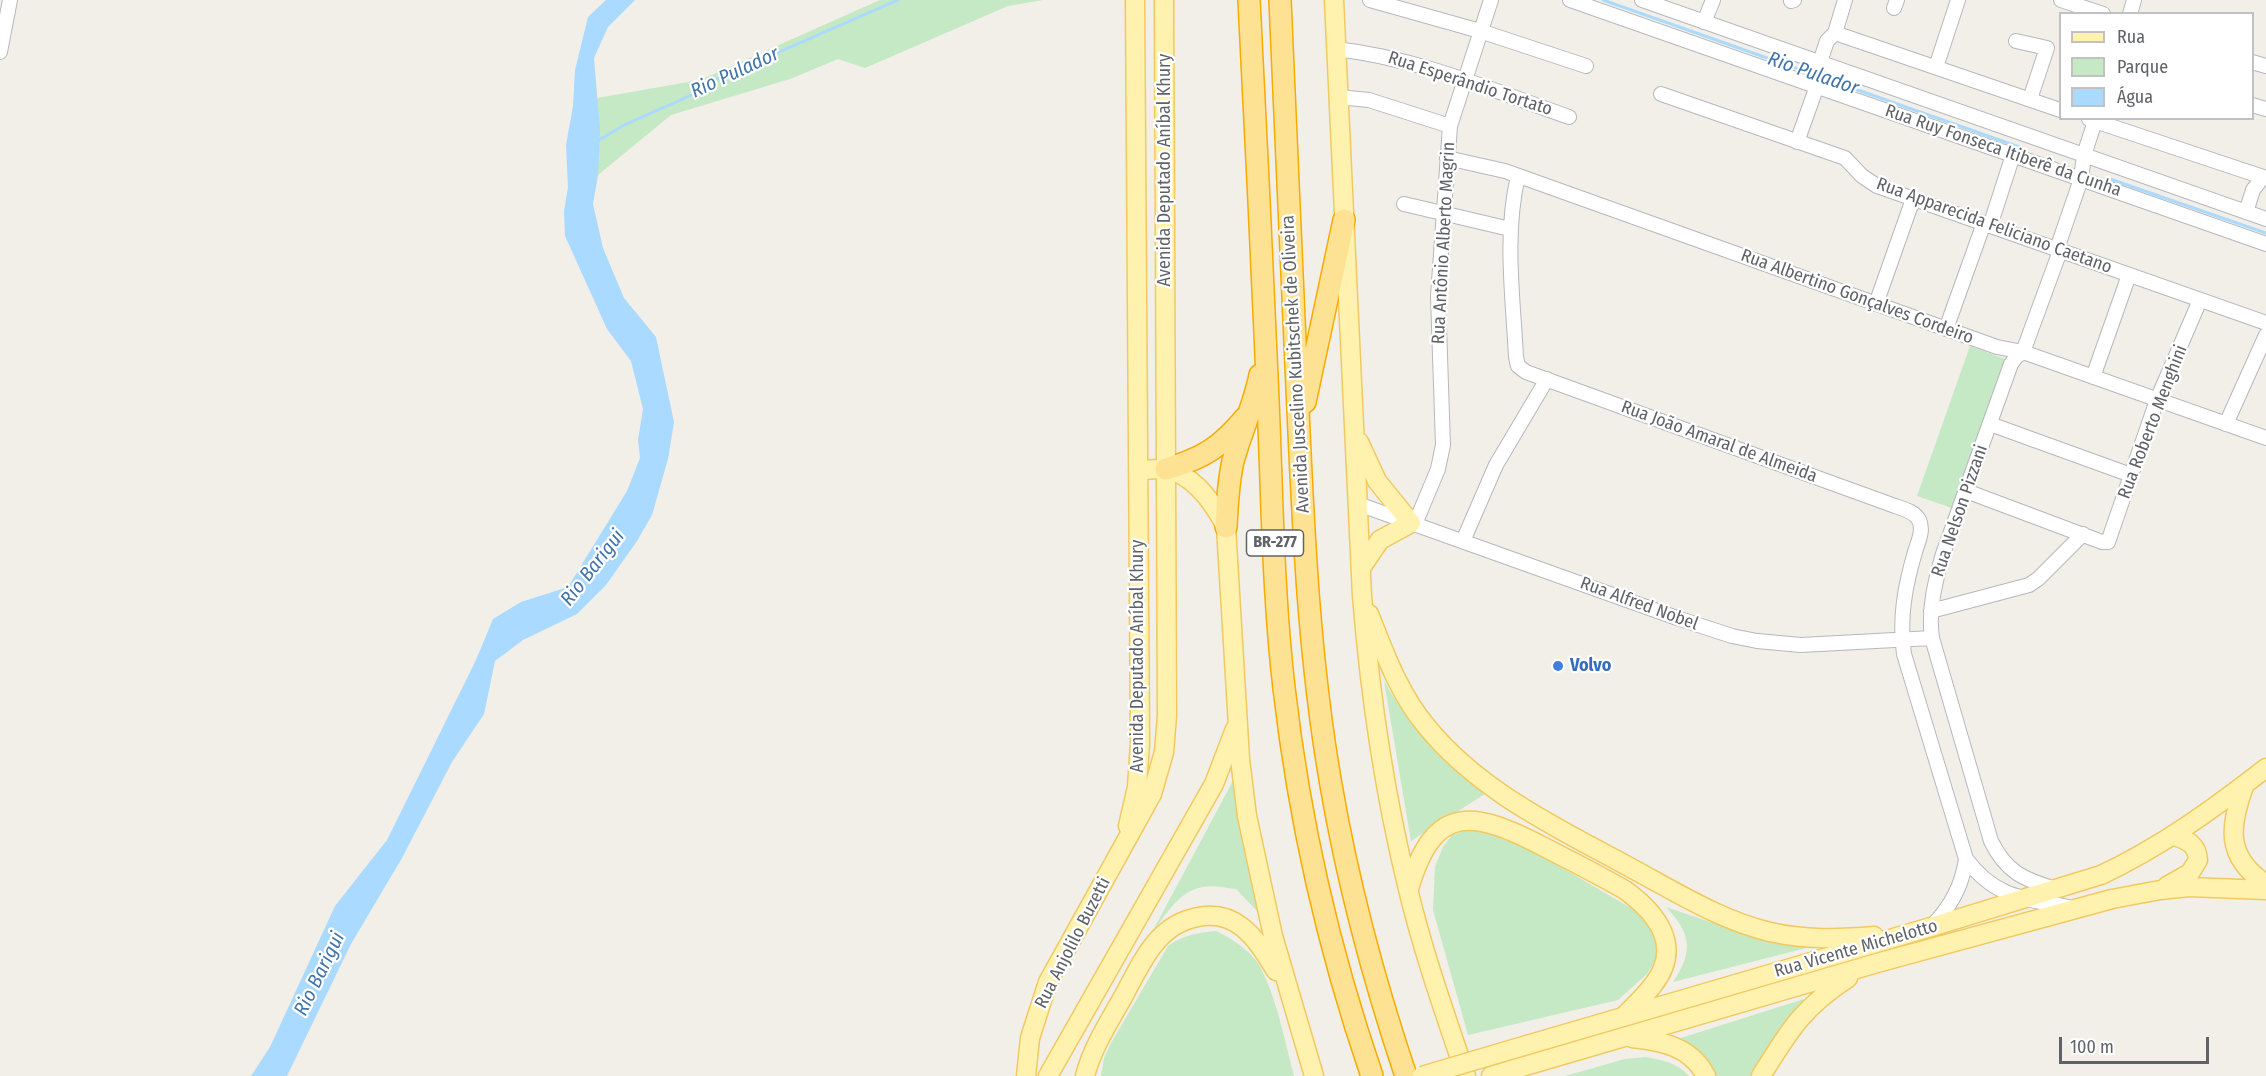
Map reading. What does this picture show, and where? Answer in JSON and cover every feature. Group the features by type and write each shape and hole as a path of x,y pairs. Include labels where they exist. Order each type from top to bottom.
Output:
{"highway":[{"name":"Avenida Juscelino Kubitschek de Oliveira","path":"1249,0 1280,648 1308,840 1348,1004 1372,1076"},
{"name":"Avenida Juscelino Kubitschek de Oliveira","path":"1280,0 1299,432 1311,634 1331,785 1348,871 1378,989 1406,1076"},
{"path":"1299,432 1344,220"},
{"path":"1226,527 1233,462 1256,396 1266,348"},
{"path":"1166,469 1191,462 1212,451 1238,427 1256,396"}],"main road":[{"name":"Avenida Deputado Aníbal Khury","path":"1122,848 1132,810 1139,764 1135,0"},
{"name":"Avenida Deputado Aníbal Khury","path":"1122,848 1152,794 1159,775 1166,735 1164,0"},
{"path":"1334,0 1360,568 1366,649 1377,733 1408,890 1430,969 1466,1076"},
{"path":"1354,430 1377,481 1413,523 1380,540 1360,568"},
{"path":"1138,471 1166,469 1183,477 1209,498 1226,527 1240,759 1247,816 1262,892 1314,1076"},
{"path":"1362,596 1390,669 1411,706 1446,748 1517,805 1686,898 1748,926 1810,938 1836,939 1909,934"},
{"path":"1049,1074 1214,784 1225,761 1238,719"},
{"name":"Rua Vicente Michelotto","path":"1422,1076 1909,934 2056,890 2117,868 2174,836 2266,768"},
{"path":"2245,784 2233,821 2232,837 2236,852 2244,864 2266,884"},
{"path":"1408,890 1419,859 1435,835 1453,823 1476,820 1501,825 1625,890 1639,900 1658,920 1666,943 1667,954 1665,964 1654,984 1622,1017"},
{"path":"2160,890 2190,873 2198,860 2198,853 2191,843 2174,836"},
{"name":"Rua Anjolilo Buzetti","path":"1026,1076 1030,1038 1044,991 1122,848"},
{"path":"2160,890 2209,887 2266,890"},
{"name":"Rua Vicente Michelotto","path":"1491,1076 1864,967 2075,909 2160,890"},
{"path":"1085,1076 1099,1041 1148,952 1162,935 1185,921 1205,916 1218,917 1241,927 1262,948 1288,990"},
{"path":"1761,1076 1802,1014 1828,991 1864,967"},
{"path":"1624,1037 1651,1039 1682,1049 1693,1056 1707,1076"}],"street":[{"path":"0,52 10,0"},
{"path":"1370,0 1480,31 1586,66"},
{"name":"Rua Antônio Alberto Magrin","path":"1413,523 1438,469 1443,445 1438,296 1450,126 1491,0"},
{"name":"Rua Ruy Fonseca Itiberê da Cunha","path":"1570,0 2266,244"},
{"path":"1704,22 1713,0"},
{"path":"1820,62 1827,41 1835,33 1845,0"},
{"path":"1936,67 1958,0"},
{"path":"2061,0 2097,12"},
{"name":"Rua Ruy Fonseca Itiberê da Cunha","path":"1650,1 2266,219"},
{"path":"1835,33 2059,109"},
{"path":"2016,41 2047,48 2030,99"},
{"name":"Rua Esperândio Tortato","path":"1336,49 1385,56 1464,79 1569,117"},
{"path":"1797,142 1817,86"},
{"name":"Rua Apparecida Feliciano Caetano","path":"1661,94 1848,160 1872,184 2266,323"},
{"path":"1338,97 1369,100 1450,126"},
{"name":"Rua Nelson Pizzani","path":"2056,890 2023,878 2012,870 1996,852 1932,639 1931,611 1938,570 2011,364 2023,352 2060,250 2059,243 2081,179 2093,120"},
{"path":"2096,120 2265,178 2253,190 2246,212"},
{"path":"1946,329 2013,155"},
{"name":"Rua Albertino Gonçalves Cordeiro","path":"1447,158 1494,168 1518,176 1997,347 2023,352 2266,438"},
{"path":"1404,204 1510,229 1518,176"},
{"path":"1876,304 1913,199"},
{"name":"Rua João Amaral de Almeida","path":"1510,229 1516,357 1518,366 1526,372 1896,506 1914,514 1919,519"},
{"path":"2093,377 2129,275"},
{"name":"Rua Roberto Menghini","path":"2083,534 2106,543 2109,540 2157,400 2200,300"},
{"path":"2226,424 2266,335"},
{"path":"1463,541 1496,465 1547,379"},
{"path":"1990,424 2131,476"},
{"path":"1931,611 2029,585 2038,579 2083,534 1966,491"},
{"name":"Rua Alfred Nobel","path":"1358,504 1732,636 1801,645 1932,639"},
{"name":"Rua Nelson Pizzani","path":"1919,519 1921,532 1905,590 1902,641 1908,668 1966,860 1988,883 2009,894 2075,909"},
{"path":"1931,927 1957,893 1966,860"}],"green space":[{"path":"880,0 1043,0 1008,6 865,68 838,59 790,79 671,115 598,175 597,98 700,80"},
{"path":"1970,346 2005,359 1952,508 1917,496"},
{"path":"1384,681 1405,714 1428,743 1485,794 1411,841"},
{"path":"1234,779 1258,912 1236,889 1203,887 1178,900 1149,938"},
{"path":"1485,828 1530,849 1641,914 1653,927 1657,939 1656,960 1647,974 1618,1000 1468,1035 1433,910 1435,867 1443,847 1452,835"},
{"path":"1666,907 1758,936 1814,946 1673,982 1684,961 1687,943 1681,925"},
{"path":"1216,931 1240,945 1259,965 1275,1004 1294,1076 1101,1076 1104,1058 1111,1043 1168,946 1190,935"},
{"path":"1804,999 1751,1076 1717,1076 1705,1056 1681,1038"},
{"path":"1646,1057 1669,1063 1680,1068 1689,1076 1565,1076 1625,1059"}],"water":[{"name":"Rio Barigui","path":"606,0 635,0 608,27 594,58 600,131 598,175 593,204 603,248 624,298 656,337 674,422 668,459 652,515 606,585 577,614 523,640 495,661 484,714 452,762 402,858 351,944 287,1076 251,1076 270,1047 335,906 387,840 476,660 493,619 521,602 568,587 627,491 640,458 638,440 643,409 631,361 607,329 565,236 564,211 568,187 566,145 573,106 575,70 588,17"}],"waterway":[{"name":"Rio Pulador","path":"596,142 624,125 703,90 715,80 898,0"},
{"name":"Rio Pulador","path":"1603,0 2022,148"},
{"name":"Rio Pulador","path":"2110,179 2266,233"}],"place":[{"name":"Volvo","path":"1558,666"}]}
